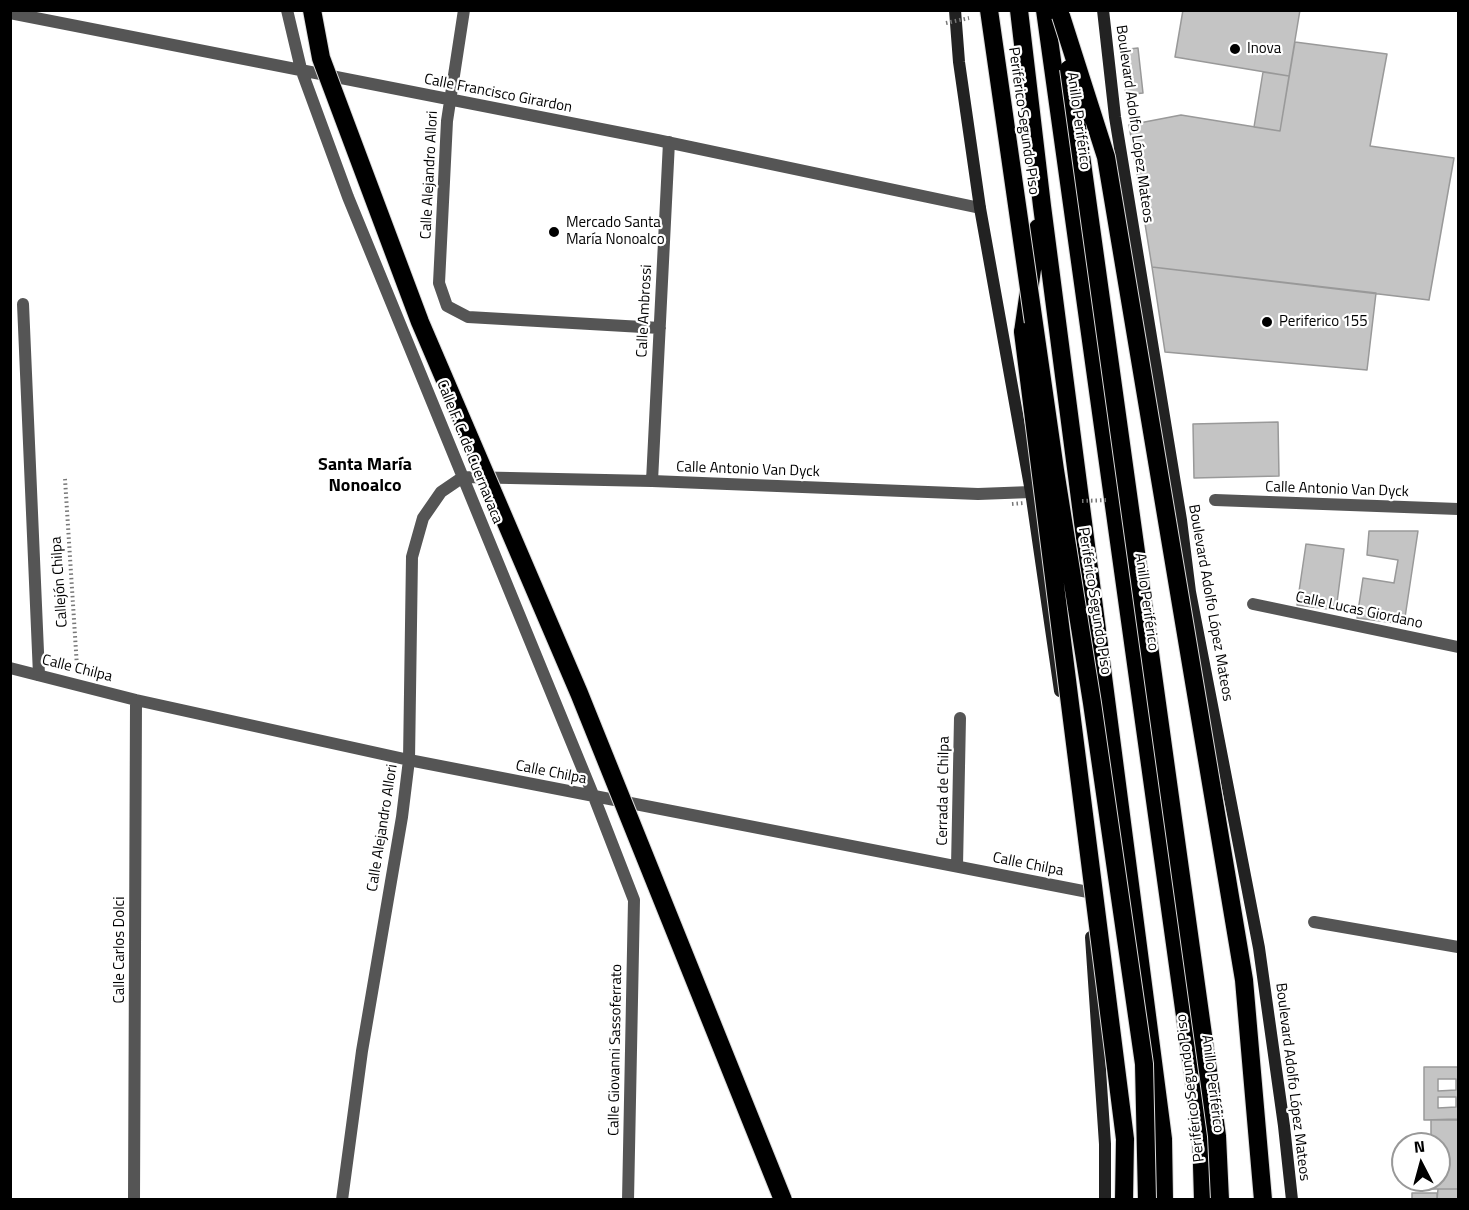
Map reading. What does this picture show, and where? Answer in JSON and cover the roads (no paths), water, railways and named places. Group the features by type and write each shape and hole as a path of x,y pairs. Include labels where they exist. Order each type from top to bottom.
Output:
{"highway":[{"path":"312,10 321,58 420,322 584,704 783,1200"},
{"name":"Periférico Segundo Piso","path":"989,10 1144,1064 1147,1200"},
{"path":"1019,10 1042,206 1163,1139 1164,1200"},
{"path":"1056,12 1106,157 1244,980 1263,1200"},
{"name":"Periférico Segundo Piso","path":"1056,12 1217,1136 1220,1200"},
{"name":"Anillo Periférico","path":"1056,12 1201,1131 1203,1200"},
{"path":"1042,206 1023,332 1125,1139 1124,1200"}],"main road":[{"path":"955,10 959,62 980,208 1033,497 1089,892 1105,1144 1105,1200"},
{"name":"Boulevard Adolfo López Mateos","path":"1104,10 1115,117 1181,519 1190,592 1259,948 1292,1200"}],"street":[{"name":"Calle F. C. de Cuernavaca","path":"287,10 301,69 348,197 634,900"},
{"name":"Calle Alejandro Allori","path":"464,10 449,100 439,283 447,306 468,317 660,328"},
{"name":"Calle Francisco Girardon","path":"10,13 669,142 980,208"},
{"name":"Calle Ambrossi","path":"651,481 669,142"},
{"path":"22,304 39,675"},
{"name":"Calle Alejandro Allori","path":"342,1200 362,1051 402,817 409,760 412,556 423,518 441,492 463,477"},
{"name":"Calle Antonio Van Dyck","path":"463,477 651,481 1033,497"},
{"name":"Calle Antonio Van Dyck","path":"1215,500 1458,509"},
{"name":"Calle Lucas Giordano","path":"1253,604 1458,647"},
{"name":"Calle Chilpa","path":"10,668 136,700 409,760 1089,892"},
{"name":"Calle Carlos Dolci","path":"134,1200 136,700"},
{"name":"Cerrada de Chilpa","path":"957,866 960,717"},
{"name":"Calle Giovanni Sassoferrato","path":"628,1200 634,900"},
{"path":"1314,922 1458,947"}],"place":[{"name":"Inova","path":"1235,49"},
{"name":"Mercado Santa María Nonoalco","path":"554,232"},
{"name":"Periferico 155","path":"1267,322"}],"district":[{"name":"Santa María Nonoalco","path":"365,476"}]}
